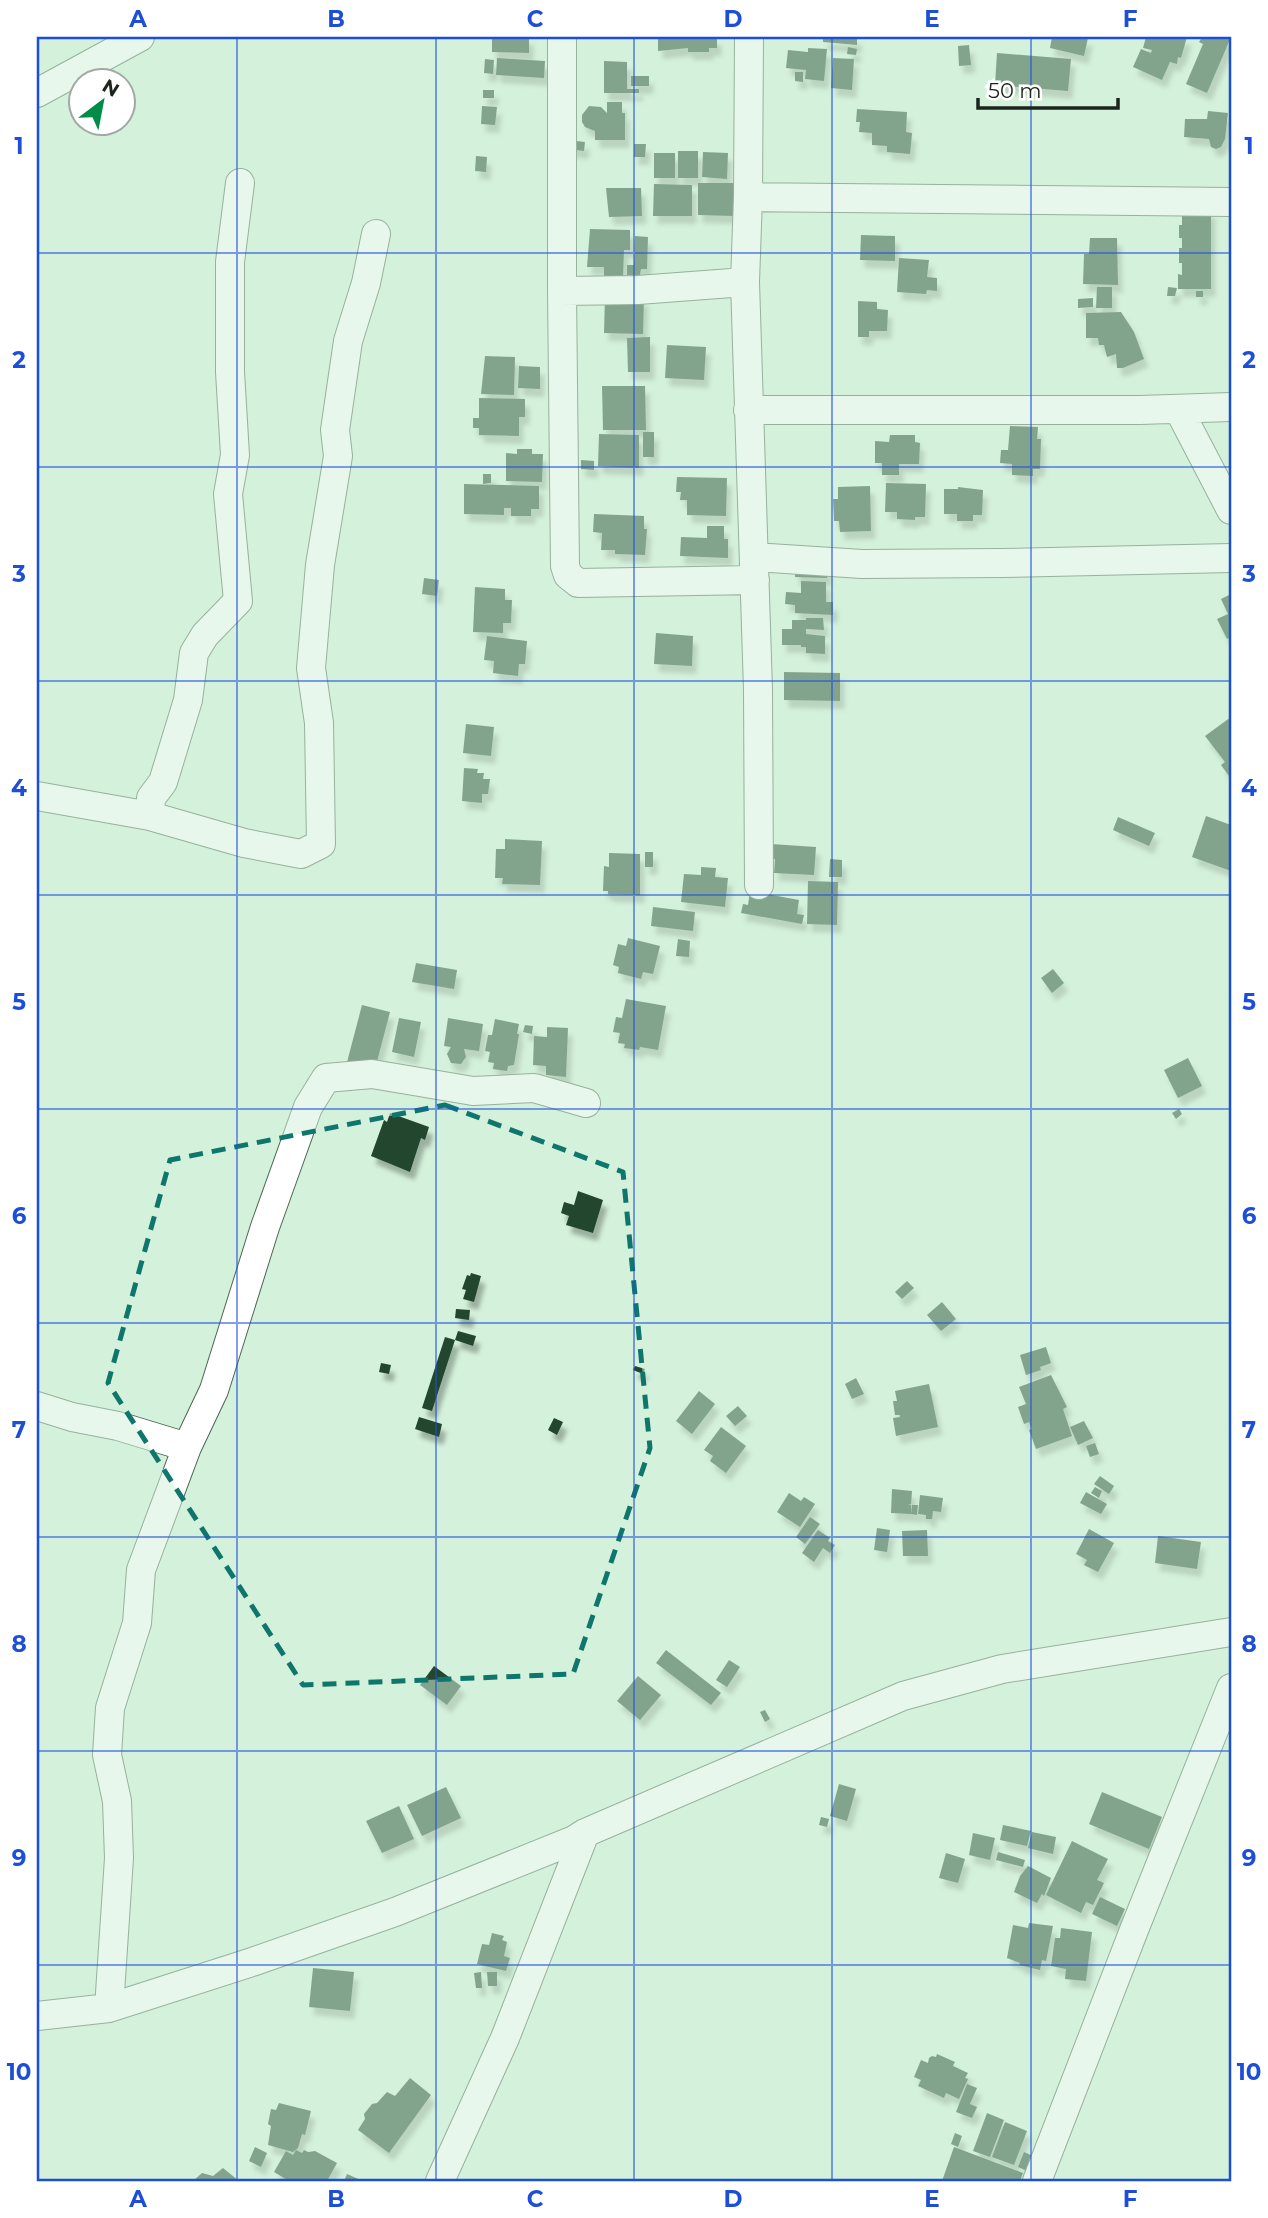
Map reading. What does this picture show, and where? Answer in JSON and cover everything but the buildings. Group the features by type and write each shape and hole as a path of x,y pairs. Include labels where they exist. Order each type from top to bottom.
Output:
{"street":[{"path":"37,93 140,37"},
{"path":"562,37 565,566 568,575 579,583 755,568 1231,558"},
{"path":"749,37 745,282 755,568 759,885"},
{"path":"150,816 151,798 163,782 188,700 194,653 205,635 238,601 228,494 234,455 230,372 230,262 240,183"},
{"path":"748,197 1231,202"},
{"path":"37,796 150,816 244,843 301,854 321,844 319,723 311,667 320,565 338,456 335,430 348,341 366,283 376,234"},
{"path":"562,291 638,290 745,282"},
{"path":"748,410 1179,410 1231,407"},
{"path":"1179,410 1231,510"},
{"path":"109,2008 119,1858 117,1801 107,1755 110,1708 137,1623 141,1570 187,1447 214,1390 265,1227 307,1107 326,1078 372,1074 473,1091 534,1088 586,1103"},
{"path":"37,1406 72,1418 118,1426 187,1447"},
{"path":"37,2016 109,2008 395,1912 574,1840 903,1696 1002,1669 1231,1632"},
{"path":"1037,2181 1133,1930 1231,1688"},
{"path":"440,2181 505,2038 585,1833"}],"highlighted area":[{"path":"445,1105 623,1172 650,1448 573,1674 303,1685 108,1383 170,1160"}]}
